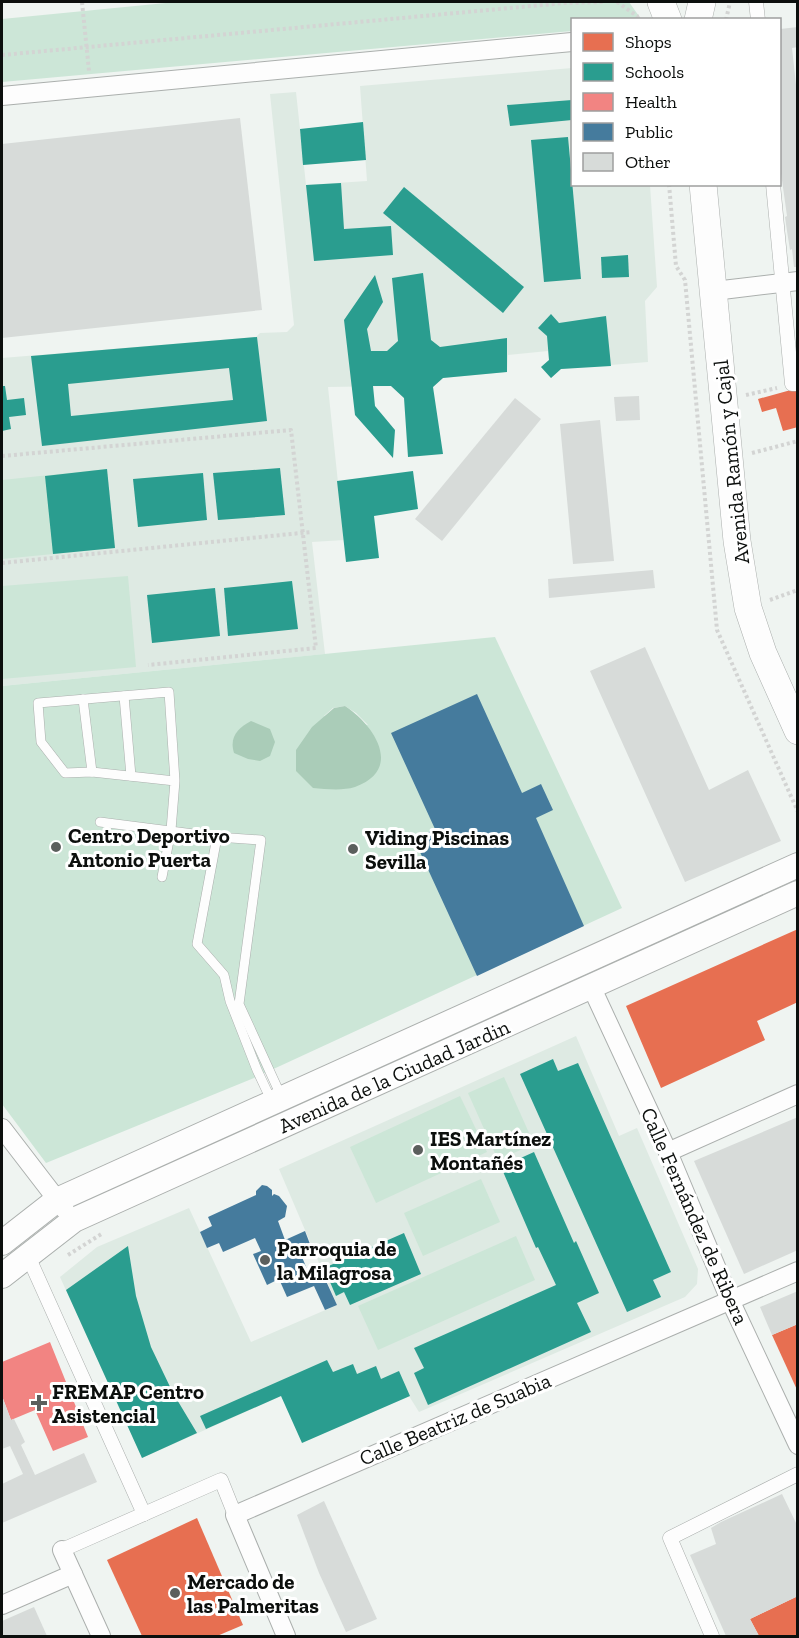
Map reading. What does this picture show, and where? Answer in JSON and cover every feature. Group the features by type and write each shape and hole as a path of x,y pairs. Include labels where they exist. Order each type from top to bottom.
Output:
{"main road":[{"path":"661,2 667,18"},
{"path":"698,18 702,2"},
{"name":"Avenida Ramón y Cajal","path":"703,186 737,541 748,608 763,653 798,731"},
{"name":"Avenida de la Ciudad Jardin","path":"2,1243 57,1200 798,865"},
{"name":"Avenida de la Ciudad Jardin","path":"2,1276 74,1220 798,893"}],"street":[{"path":"756,2 758,18"},
{"path":"2,96 571,42"},
{"path":"773,186 790,282 795,384"},
{"path":"714,291 790,282"},
{"name":"Calle Fernández de Ribera","path":"591,987 668,1152 730,1300 798,1445"},
{"path":"668,1152 798,1094"},
{"path":"2,1128 74,1220"},
{"path":"28,1256 144,1514"},
{"name":"Calle Beatriz de Suabia","path":"235,1515 798,1271"},
{"path":"712,1636 670,1538 798,1474"},
{"path":"101,1636 62,1550 221,1480 286,1636"},
{"path":"2,1605 73,1574"}],"lane":[{"path":"162,877 171,830 175,781 169,692 38,703 41,742 65,773 92,772 175,781"},
{"path":"124,696 131,776"},
{"path":"83,699 92,772"},
{"path":"100,822 217,837 261,840 239,1004 277,1100"},
{"path":"217,837 197,944 224,975 230,1001 257,1070 277,1100"}],"path":[{"path":"82,2 90,86"},
{"path":"2,55 564,2 604,2"},
{"path":"617,2 638,18"},
{"path":"726,18 730,2"},
{"path":"724,400 795,384"},
{"path":"2,456 291,429 316,648 148,665"},
{"path":"730,459 798,441"},
{"path":"2,563 311,532"},
{"path":"748,608 798,590"}],"shaded area":[{"path":"176,2 629,2 640,18 571,18 571,31 2,82 2,19"},
{"path":"571,68 571,186 650,186 657,287 645,301 648,362 561,369 551,378 541,367 549,360 548,351 508,355 507,372 443,378 433,387 404,398 391,386 328,387 344,540 312,542 325,654 2,686 2,358 256,337 260,333 287,332 294,325 270,94 296,92 306,185 367,181 360,86"},
{"path":"107,469 115,548 2,559 2,480"},
{"path":"128,576 136,667 2,679 2,586"},
{"name":"Viding Piscinas Sevilla","path":"495,637 622,908 254,1078 46,1163 2,1104 2,686","holes":["345,706 368,725 324,716 333,708"]},
{"path":"345,706 366,724 374,735 381,758 378,769 370,779 355,787 313,788 296,771 296,750 312,727 334,708"},
{"path":"251,721 270,729 275,742 270,756 260,761 234,753 233,742 236,734"},
{"path":"576,1036 619,1136 637,1128 698,1269 697,1284 685,1297 419,1412 409,1396 281,1396 142,1458 60,1277 97,1247 189,1208 251,1342 337,1305 279,1169"},
{"path":"504,1077 534,1144 498,1160 468,1093"},
{"name":"IES Martínez Montañés","path":"460,1096 487,1152 376,1203 350,1147"},
{"path":"481,1179 500,1222 423,1256 404,1213"},
{"path":"516,1236 535,1280 378,1350 358,1306"}],"building: Shops":[{"path":"798,388 798,427 783,431 776,408 762,412 758,399"},
{"path":"798,929 798,1002 757,1021 765,1040 661,1088 626,1006"},
{"path":"798,1324 798,1392 772,1335"},
{"name":"Mercado de las Palmeritas","path":"197,1518 243,1625 217,1636 142,1636 107,1560"},
{"path":"798,1596 798,1636 759,1636 750,1619"}],"building: Schools":[{"path":"571,100 571,120 510,126 507,105"},
{"path":"363,122 366,160 303,165 300,129"},
{"path":"568,137 581,279 544,282 531,140"},
{"path":"341,183 344,229 391,226 393,255 314,261 306,185"},
{"path":"404,187 524,287 503,313 383,213"},
{"path":"628,255 629,277 602,278 601,257"},
{"path":"423,273 431,340 440,347 507,338 507,372 443,378 433,387 443,454 408,457 404,398 391,386 373,386 375,406 395,430 393,458 355,415 344,320 375,275 383,302 367,329 371,351 387,351 398,341 392,278"},
{"path":"551,314 559,323 606,316 611,366 561,369 551,378 541,367 549,360 547,336 538,328"},
{"path":"257,337 267,421 42,446 31,356","holes":["229,368 233,400 71,416 68,384"]},
{"path":"2,386 5,386 7,400 24,398 26,415 9,417 11,429 2,431"},
{"path":"280,468 285,515 218,520 213,473"},
{"path":"107,469 115,548 53,554 45,476"},
{"path":"413,471 418,509 374,516 379,558 346,562 337,481"},
{"path":"203,473 207,520 138,527 133,479"},
{"path":"292,581 298,629 228,636 224,588"},
{"path":"215,588 220,636 152,643 147,595"},
{"path":"553,1059 558,1071 578,1063 671,1272 653,1280 661,1297 627,1312 520,1074"},
{"path":"534,1152 599,1293 577,1303 591,1332 428,1405 414,1373 424,1368 414,1348 556,1285 538,1247 536,1248 501,1167"},
{"path":"404,1233 421,1274 350,1305 344,1292 336,1296 324,1268"},
{"path":"128,1246 136,1296 151,1347 173,1393 197,1433 142,1458 66,1290"},
{"path":"327,1360 333,1372 353,1364 357,1374 376,1366 381,1379 399,1371 410,1396 302,1443 281,1396 206,1429 200,1416"}],"building: Health":[{"name":"FREMAP Centro Asistencial","path":"50,1342 88,1437 53,1451 35,1410 11,1420 2,1396 2,1362"}],"building: Public":[{"path":"477,694 522,793 541,784 553,810 536,818 584,926 477,976 414,839 435,829 391,733"},
{"path":"262,1185 272,1190 272,1196 274,1194 279,1196 287,1206 285,1217 278,1221 285,1240 305,1231 313,1252 302,1257 309,1274 320,1268 337,1305 325,1310 314,1286 287,1297 279,1279 267,1285 253,1254 261,1251 255,1238 223,1252 219,1243 207,1248 200,1232 212,1226 208,1217 256,1195 256,1191"}],"building: Other":[{"path":"798,27 798,47 792,48 798,103 798,267 794,267 792,249 790,250 781,173 781,29"},
{"path":"240,118 262,310 2,338 2,144"},
{"path":"639,396 640,420 616,421 614,397"},
{"path":"515,398 541,419 442,541 415,519"},
{"path":"600,420 614,561 573,564 560,424"},
{"path":"653,570 655,588 549,598 548,579"},
{"path":"645,647 709,790 748,770 781,841 685,882 590,671"},
{"path":"798,1117 798,1250 744,1274 694,1161"},
{"path":"798,1291 798,1324 772,1335 760,1307"},
{"path":"2,1396 11,1420 14,1419 25,1442 21,1445 35,1475 84,1453 97,1482 2,1523 2,1484 23,1474 10,1446 2,1449"},
{"path":"782,1494 798,1527 798,1596 750,1619 759,1636 726,1636 690,1555 716,1544 711,1528"},
{"path":"324,1501 377,1619 346,1632 319,1573 297,1515"},
{"path":"34,1607 47,1636 2,1636 2,1621"}],"place":[{"name":"Centro Deportivo Antonio Puerta","path":"56,847"},
{"name":"Viding Piscinas Sevilla","path":"353,849"},
{"name":"IES Martínez Montañés","path":"418,1150"},
{"name":"Parroquia de la Milagrosa","path":"265,1260"},
{"name":"FREMAP Centro Asistencial","path":"39,1403"},
{"name":"Mercado de las Palmeritas","path":"175,1593"}]}
